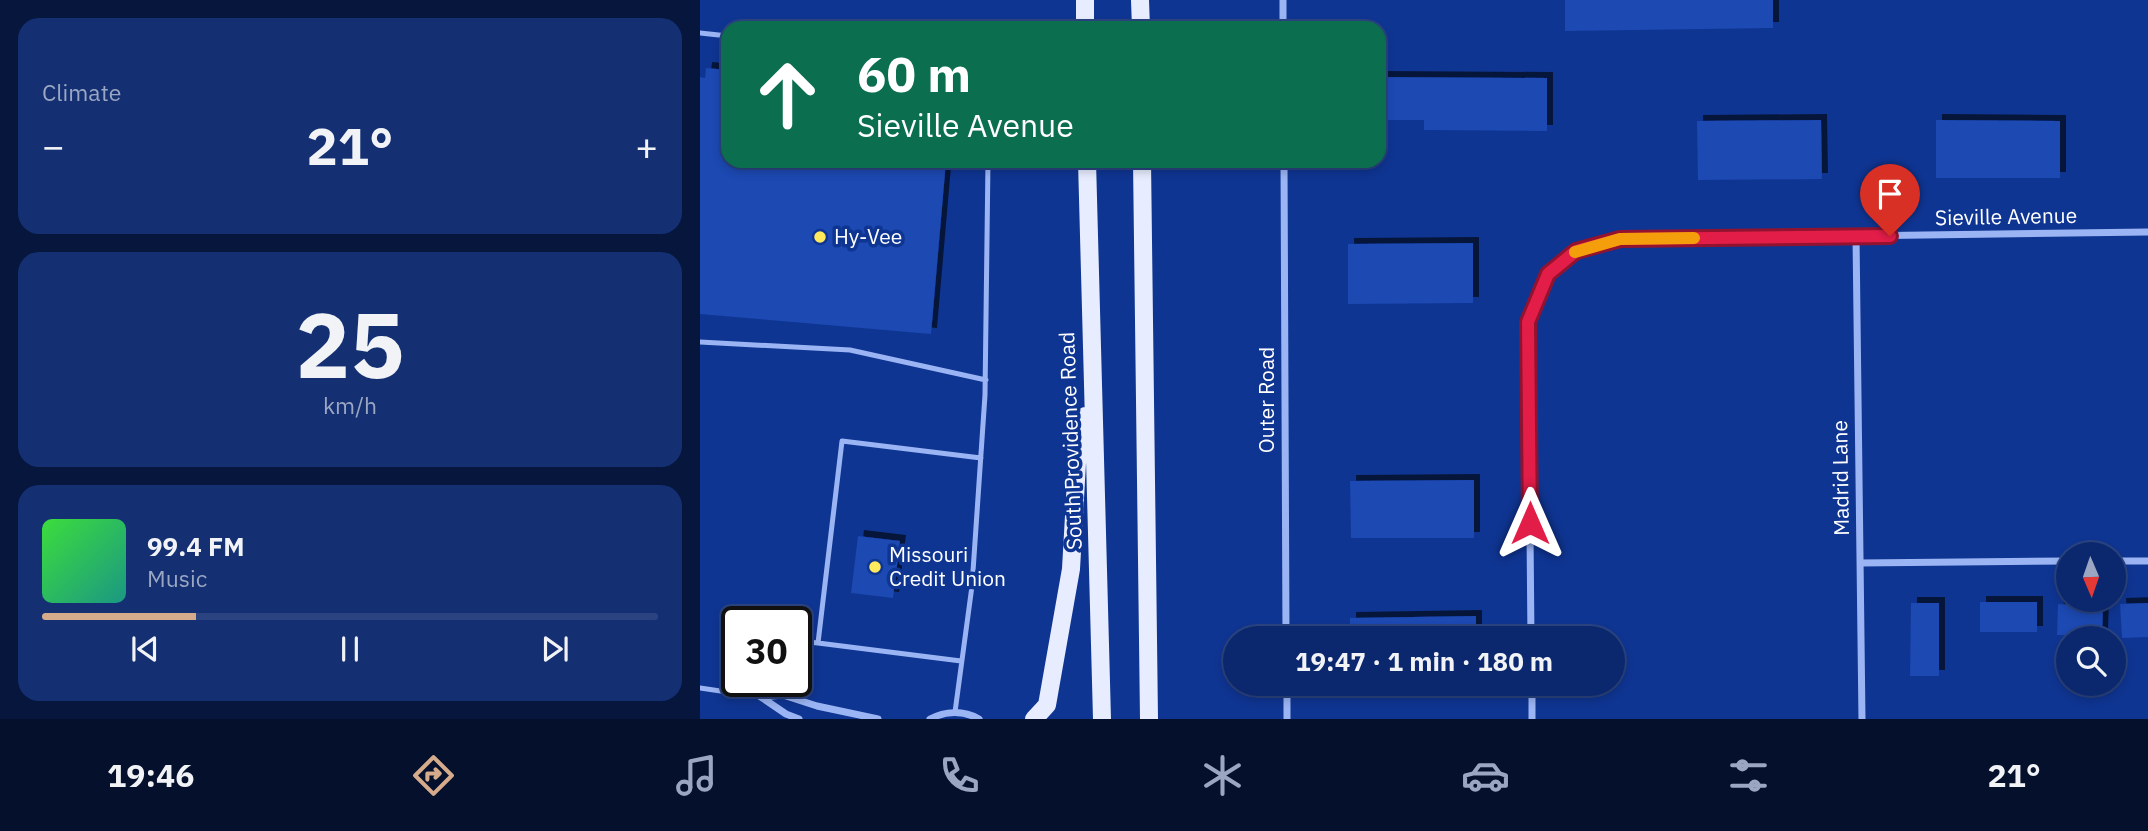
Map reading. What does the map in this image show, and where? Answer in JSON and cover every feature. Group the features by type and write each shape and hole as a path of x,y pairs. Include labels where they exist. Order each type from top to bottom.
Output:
{"main road":[{"path":"1085,0 1085,21"},
{"path":"1140,0 1141,21"},
{"name":"South Providence Road","path":"1087,168 1102,719"},
{"path":"1142,168 1149,719"},
{"path":"1034,719 1047,705 1072,569 1077,463 1092,374"}],"street":[{"path":"1283,0 1283,21"},
{"name":"Outer Road","path":"1284,168 1286,626"},
{"name":"Sieville Avenue","path":"1531,626 1528,322 1548,274 1576,251 1620,239 2148,232"},
{"name":"Madrid Lane","path":"1856,236 1862,719"},
{"path":"1860,563 2056,561"},
{"path":"2126,561 2148,561"},
{"path":"1287,696 1287,719"},
{"path":"1532,696 1532,719"},
{"path":"761,697 786,714 799,719"},
{"path":"789,697 878,719"},
{"path":"930,719 955,712 979,719"}],"lane":[{"path":"700,33 721,35"},
{"path":"955,712 972,586 986,380 988,168"},
{"path":"700,342 850,350 986,380"},
{"path":"818,643 842,442 981,458"},
{"path":"812,642 961,661"},
{"path":"700,688 721,691"}],"building":[{"path":"1565,0 1773,0 1773,28 1565,31"},
{"name":"Hy-Vee","path":"706,68 721,69 721,168 945,168 931,334 700,314 700,77 705,78"},
{"path":"1386,77 1547,78 1547,131 1424,130 1424,120 1386,120"},
{"path":"1821,120 1822,179 1698,180 1697,121"},
{"path":"1936,120 2060,121 2060,178 1936,178"},
{"path":"1473,243 1473,303 1348,304 1348,244"},
{"path":"1474,480 1474,538 1351,538 1350,481"},
{"name":"Missouri Credit Union","path":"858,536 900,541 893,598 851,593"},
{"path":"1980,602 2037,602 2037,632 1980,632"},
{"path":"1911,603 1939,603 1939,676 1910,676"},
{"path":"2148,603 2148,637 2126,638 2126,626 2121,626 2120,612 2126,612 2126,604"},
{"path":"2058,612 2103,612 2102,626 2057,626"},
{"path":"1476,616 1476,626 1350,626 1350,618"}],"slow traffic":[{"path":"1575,252 1620,239 1694,238"}],"place":[{"name":"Hy-Vee","path":"820,237"},
{"name":"Missouri Credit Union","path":"875,567"}],"route":[{"path":"1530,523 1528,322 1548,274 1576,251 1620,239 1890,236"}]}
